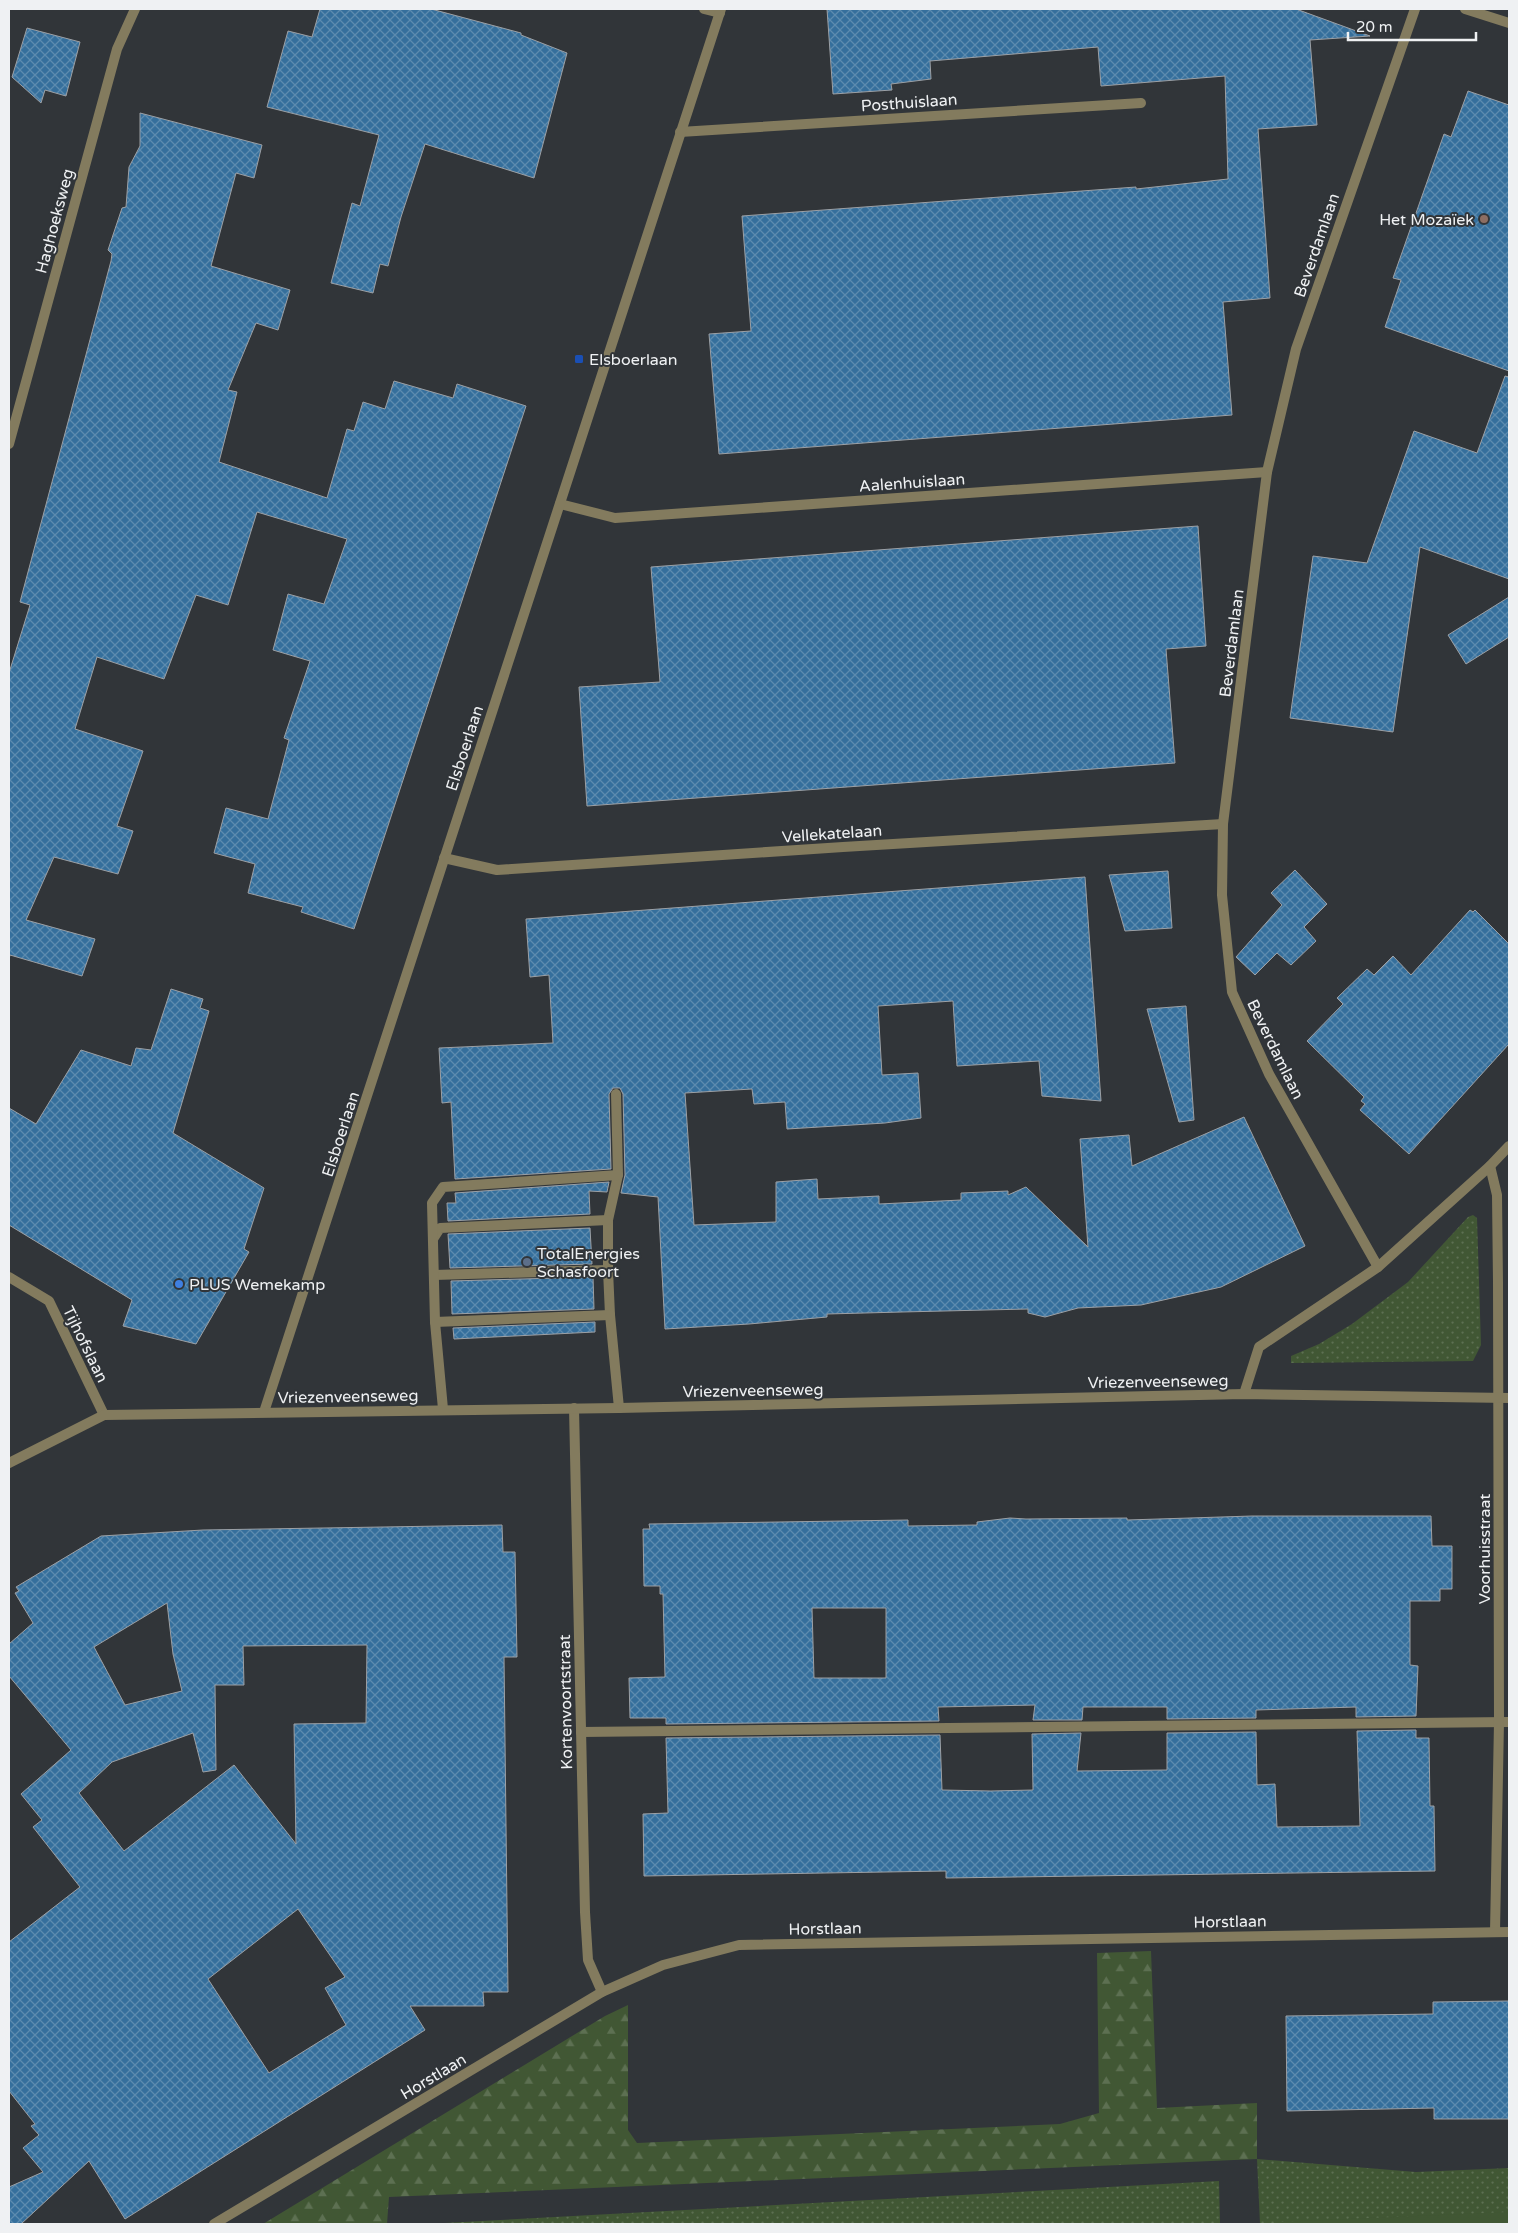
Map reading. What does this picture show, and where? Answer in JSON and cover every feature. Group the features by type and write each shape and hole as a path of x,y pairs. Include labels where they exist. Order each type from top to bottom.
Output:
{"street":[{"name":"Haghoeksweg","path":"9,444 117,49 135,9"},
{"path":"704,9 721,11"},
{"name":"Beverdamlaan","path":"1378,1268 1269,1074 1232,992 1222,895 1223,824 1267,472 1296,350 1415,9"},
{"path":"1465,9 1509,24"},
{"name":"Elsboerlaan","path":"264,1412 721,11"},
{"name":"Posthuislaan","path":"680,132 1141,103"},
{"name":"Aalenhuislaan","path":"560,504 614,518 1267,472"},
{"name":"Vellekatelaan","path":"444,858 497,870 852,846 1223,824"},
{"path":"616,1094 618,1175 608,1220 608,1270 610,1315 619,1408"},
{"path":"1244,1394 1258,1347 1378,1268 1490,1166 1509,1146"},
{"name":"Voorhuisstraat","path":"1490,1166 1497,1195 1498,1399 1504,1722 1495,1932"},
{"path":"443,1409 435,1322 432,1239 432,1204 442,1187 618,1175"},
{"path":"432,1239 440,1228 608,1220"},
{"path":"434,1275 608,1270"},
{"name":"Tijhofslaan","path":"9,1277 49,1302 104,1415"},
{"path":"435,1322 610,1315"},
{"name":"Vriezenveenseweg","path":"9,1463 104,1415 619,1408 1244,1394 1509,1398"},
{"name":"Kortenvoortstraat","path":"574,1408 585,1912 588,1960 602,1992"},
{"path":"581,1732 1504,1722"},
{"name":"Horstlaan","path":"214,2224 602,1992 663,1966 740,1945 1509,1932"}],"green space":[{"path":"1473,1215 1477,1218 1481,1345 1473,1361 1291,1363 1291,1356 1319,1344 1352,1324 1408,1282 1468,1217"},
{"path":"1151,1951 1157,2108 1257,2103 1257,2159 389,2197 387,2224 263,2224 605,2016 628,2005 628,2130 637,2143 1060,2124 1099,2113 1097,1953"},
{"path":"1257,2159 1416,2172 1509,2168 1509,2224 1260,2224"},
{"path":"1219,2181 1220,2224 426,2224"},
{"path":"1509,2212 1509,2224 1278,2224 1278,2222"}],"building":[{"path":"320,9 431,9 521,33 521,35 567,53 534,178 425,144 401,217 388,266 380,264 373,293 331,283 352,203 360,206 379,135 267,107 288,31 312,37"},
{"path":"827,9 1296,9 1370,36 1310,40 1317,125 1258,129 1270,298 1223,302 1232,415 719,454 709,334 751,331 742,216 1136,187 1136,189 1228,179 1225,76 1101,86 1098,47 930,61 931,79 891,84 892,90 833,94"},
{"path":"27,28 80,42 66,96 45,90 41,103 12,77"},
{"path":"1468,91 1509,105 1509,371 1385,327 1401,280 1393,278 1444,134 1451,137"},
{"path":"140,113 262,145 254,178 236,173 211,266 290,290 278,330 256,323 228,390 237,392 219,462 327,498 347,429 354,431 363,402 385,409 394,381 453,398 457,384 526,406 354,929 301,912 303,907 248,893 255,864 214,853 226,808 268,819 289,740 284,738 310,661 273,650 288,594 324,604 347,539 257,512 228,605 196,595 164,679 97,657 75,729 143,751 117,826 133,831 118,874 54,857 26,920 95,939 82,976 10,955 9,959 9,673 30,605 20,602 111,261 112,254 108,250 122,208 126,207 129,167 140,146"},
{"path":"1505,376 1509,377 1509,579 1420,547 1393,732 1290,718 1313,556 1367,563 1414,431 1477,453"},
{"path":"1198,526 1206,646 1166,649 1175,763 587,806 579,687 660,682 651,567"},
{"path":"1509,597 1509,637 1466,664 1448,635"},
{"path":"1295,870 1327,904 1304,927 1316,941 1291,965 1277,953 1255,975 1236,957 1282,905 1271,893"},
{"path":"1168,871 1172,928 1125,931 1109,875"},
{"path":"1085,877 1101,1101 1042,1096 1039,1061 957,1066 953,1001 878,1006 882,1075 918,1073 921,1118 885,1123 787,1129 785,1102 754,1104 752,1089 685,1093 694,1225 776,1222 776,1182 817,1179 818,1199 879,1196 879,1204 961,1200 961,1193 1008,1191 1008,1195 1026,1187 1088,1247 1080,1139 1129,1135 1132,1166 1244,1117 1305,1246 1221,1287 1141,1305 1078,1308 1045,1317 1028,1313 1028,1309 827,1314 827,1317 665,1329 658,1197 621,1193 625,1175 623,1094 620,1088 613,1088 609,1094 611,1169 455,1179 451,1102 442,1103 439,1048 553,1043 549,975 530,977 526,919"},
{"path":"1470,910 1473,912 1475,910 1509,944 1509,1044 1409,1154 1360,1110 1365,1104 1361,1101 1364,1097 1307,1041 1343,1004 1337,998 1367,969 1374,975 1393,956 1411,975"},
{"path":"171,989 203,999 200,1008 209,1011 173,1133 264,1188 244,1249 249,1252 196,1344 123,1326 132,1300 9,1225 9,1108 36,1124 81,1050 131,1066 136,1048 151,1050"},
{"path":"1186,1006 1194,1120 1179,1122 1147,1009"},
{"path":"609,1182 607,1192 589,1191 590,1214 448,1221 447,1203 456,1203 455,1193"},
{"path":"590,1228 592,1264 450,1268 448,1234"},
{"path":"593,1277 594,1309 452,1314 451,1281"},
{"path":"595,1322 595,1332 454,1339 453,1328"},
{"path":"1252,1516 1431,1516 1432,1546 1452,1546 1452,1589 1440,1589 1440,1601 1410,1601 1410,1665 1418,1666 1416,1716 1356,1717 1356,1707 1256,1710 1256,1718 1167,1719 1167,1707 1083,1707 1082,1720 1033,1720 1035,1705 938,1707 939,1721 666,1724 666,1718 630,1718 629,1678 665,1677 663,1594 660,1594 660,1586 644,1586 643,1529 650,1529 649,1524 908,1520 908,1526 977,1525 977,1522 1010,1518 1127,1518 1127,1520","holes":["812,1608 886,1608 886,1678 814,1678"]},
{"path":"502,1525 503,1552 515,1552 517,1657 504,1657 508,1992 483,1992 484,2006 410,2006 425,2030 125,2219 89,2161 21,2224 9,2224 9,2187 43,2172 23,2148 39,2135 31,2126 35,2124 9,2091 9,1942 80,1887 33,1827 42,1820 21,1794 71,1750 9,1676 9,1644 33,1623 15,1593 19,1591 16,1587 101,1536 203,1530","holes":["167,1603 173,1654 182,1691 125,1705 94,1647","367,1645 366,1723 294,1724 296,1844 234,1765 124,1851 79,1793 112,1762 193,1733 203,1772 216,1770 215,1685 244,1685 243,1646","298,1909 345,1977 325,1988 346,2025 269,2073 208,1979"]},
{"path":"1416,1730 1416,1738 1429,1738 1430,1806 1434,1806 1435,1871 946,1878 946,1871 644,1876 643,1814 668,1813 666,1738 940,1735 942,1790 991,1791 1033,1790 1032,1734 1081,1733 1077,1771 1167,1770 1167,1733 1256,1732 1257,1785 1275,1784 1277,1827 1360,1826 1357,1731"},
{"path":"1509,2001 1509,2119 1434,2119 1434,2108 1287,2111 1286,2016 1433,2014 1433,2002"}],"place":[{"name":"Het Mozaïek","path":"1484,219"},
{"name":"Elsboerlaan","path":"579,359"},
{"name":"TotalEnergies Schasfoort","path":"527,1262"},
{"name":"PLUS Wemekamp","path":"179,1284"}]}
